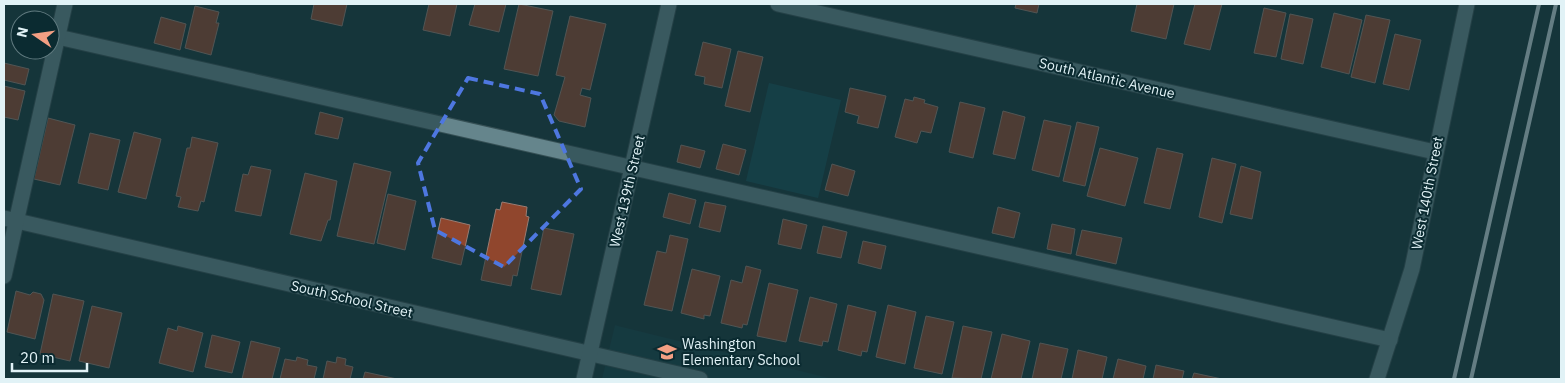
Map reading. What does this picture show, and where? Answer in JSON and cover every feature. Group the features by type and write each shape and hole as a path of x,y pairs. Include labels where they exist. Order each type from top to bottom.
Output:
{"street":[{"path":"60,29 66,4"},
{"name":"West 139th Street","path":"584,379 669,4"},
{"name":"South Atlantic Avenue","path":"778,4 1435,152"},
{"name":"West 140th Street","path":"1377,379 1412,269 1467,4"},
{"path":"60,37 1390,340"},
{"path":"4,276 10,219 52,60"},
{"name":"South School Street","path":"10,219 700,379"}],"highlighted area":[{"path":"468,78 540,94 581,189 504,267 435,230 418,163"}],"shaded area":[{"path":"769,83 841,100 818,198 746,181"},
{"name":"Washington Elementary School","path":"615,325 618,326 833,379 602,379"}],"building":[{"path":"314,4 347,4 342,26 311,19"},
{"path":"429,4 457,4 450,36 423,30"},
{"path":"475,4 506,4 499,32 469,25"},
{"path":"519,4 553,11 538,76 504,69"},
{"path":"1016,4 1039,4 1037,13 1015,8"},
{"path":"1137,4 1174,4 1166,39 1131,31"},
{"path":"1195,4 1222,4 1210,50 1184,44"},
{"path":"195,6 219,12 216,23 219,23 211,55 185,48"},
{"path":"1264,8 1286,13 1276,57 1254,53"},
{"path":"1334,13 1362,20 1349,74 1321,67"},
{"path":"1290,14 1313,19 1303,64 1281,59"},
{"path":"1366,15 1390,20 1375,83 1351,77"},
{"path":"570,16 606,24 590,90 582,88 580,95 591,98 585,127 559,121 554,115 565,77 556,75"},
{"path":"161,17 186,24 180,50 154,43"},
{"path":"1395,34 1421,40 1409,90 1383,84"},
{"path":"703,42 731,49 722,88 704,84 705,77 695,75"},
{"path":"738,51 763,57 750,112 725,106"},
{"path":"4,63 29,69 25,85 4,80"},
{"path":"4,86 25,91 18,120 4,117"},
{"path":"850,88 886,96 878,128 857,123 859,116 845,112"},
{"path":"914,97 925,100 924,103 938,107 931,133 921,131 917,143 895,137 905,99 913,101"},
{"path":"960,102 985,108 973,158 949,152"},
{"path":"1003,111 1025,117 1015,159 993,154"},
{"path":"320,112 343,118 338,139 315,134"},
{"path":"48,118 75,125 60,185 34,179"},
{"path":"1044,120 1071,126 1059,177 1032,170"},
{"path":"1077,122 1099,127 1085,186 1063,181"},
{"path":"134,132 161,139 146,199 118,192"},
{"path":"90,133 120,140 108,190 78,183"},
{"path":"192,137 218,143 204,202 201,201 198,211 178,207 181,197 176,196 187,148 190,148"},
{"path":"723,144 746,150 739,175 716,169"},
{"path":"681,145 705,151 700,168 677,162"},
{"path":"1100,148 1138,158 1125,206 1087,196"},
{"path":"1157,148 1183,154 1170,209 1144,203"},
{"path":"1212,158 1236,164 1222,223 1199,217"},
{"path":"354,163 391,172 374,244 337,236"},
{"path":"832,164 855,171 848,196 825,190"},
{"path":"251,166 271,170 261,216 235,211 243,174 248,175"},
{"path":"1241,166 1261,172 1252,219 1230,214"},
{"path":"305,173 337,181 330,220 328,220 321,241 290,234"},
{"path":"669,193 696,200 690,224 663,217"},
{"path":"388,194 416,201 405,250 377,243"},
{"path":"502,202 527,207 526,216 529,217 517,276 513,275 511,286 481,280 496,209 500,210"},
{"path":"705,202 726,206 720,232 699,227"},
{"path":"998,207 1020,213 1014,238 992,233"},
{"path":"441,218 470,225 461,265 432,258"},
{"path":"783,219 807,225 801,249 778,244"},
{"path":"1052,224 1075,229 1071,254 1047,249"},
{"path":"823,226 847,232 841,258 817,253"},
{"path":"544,228 574,234 561,295 531,289"},
{"path":"1082,230 1122,238 1116,264 1076,255"},
{"path":"670,235 688,239 672,311 644,305 657,251 666,253"},
{"path":"863,241 886,246 881,269 858,263"},
{"path":"746,266 761,270 747,325 743,324 742,328 721,323 731,280 742,283"},
{"path":"692,269 720,276 710,316 704,315 704,319 681,313"},
{"path":"769,283 798,290 786,342 757,336"},
{"path":"16,291 30,295 33,292 41,294 44,300 35,339 7,332"},
{"path":"53,294 84,301 70,361 40,354"},
{"path":"810,297 837,304 828,342 823,341 822,346 799,341"},
{"path":"848,305 876,312 867,352 862,351 861,356 838,350"},
{"path":"888,305 916,312 905,364 876,357"},
{"path":"92,306 122,313 109,368 79,361"},
{"path":"926,316 954,322 942,374 914,368"},
{"path":"178,326 203,333 193,372 159,363 168,328 177,331"},
{"path":"963,326 992,332 981,379 952,378"},
{"path":"1002,334 1030,341 1021,379 991,379"},
{"path":"212,335 240,342 232,373 205,367"},
{"path":"251,341 280,348 272,379 242,379"},
{"path":"1040,343 1068,349 1061,379 1032,379"},
{"path":"1078,350 1107,357 1102,379 1072,379"},
{"path":"297,357 308,360 307,365 317,367 314,379 280,379 285,359 296,361"},
{"path":"337,357 346,359 345,365 353,367 350,379 323,379 327,361 336,363"},
{"path":"1118,359 1146,366 1143,379 1113,379"},
{"path":"1156,365 1184,371 1182,379 1153,379"},
{"path":"365,372 397,379 363,379"},
{"path":"1194,373 1222,379 1192,379"}],"railway":[{"path":"1454,379 1539,4"},
{"path":"1471,379 1556,4"}],"place":[{"name":"Washington Elementary School","path":"667,352"}]}
